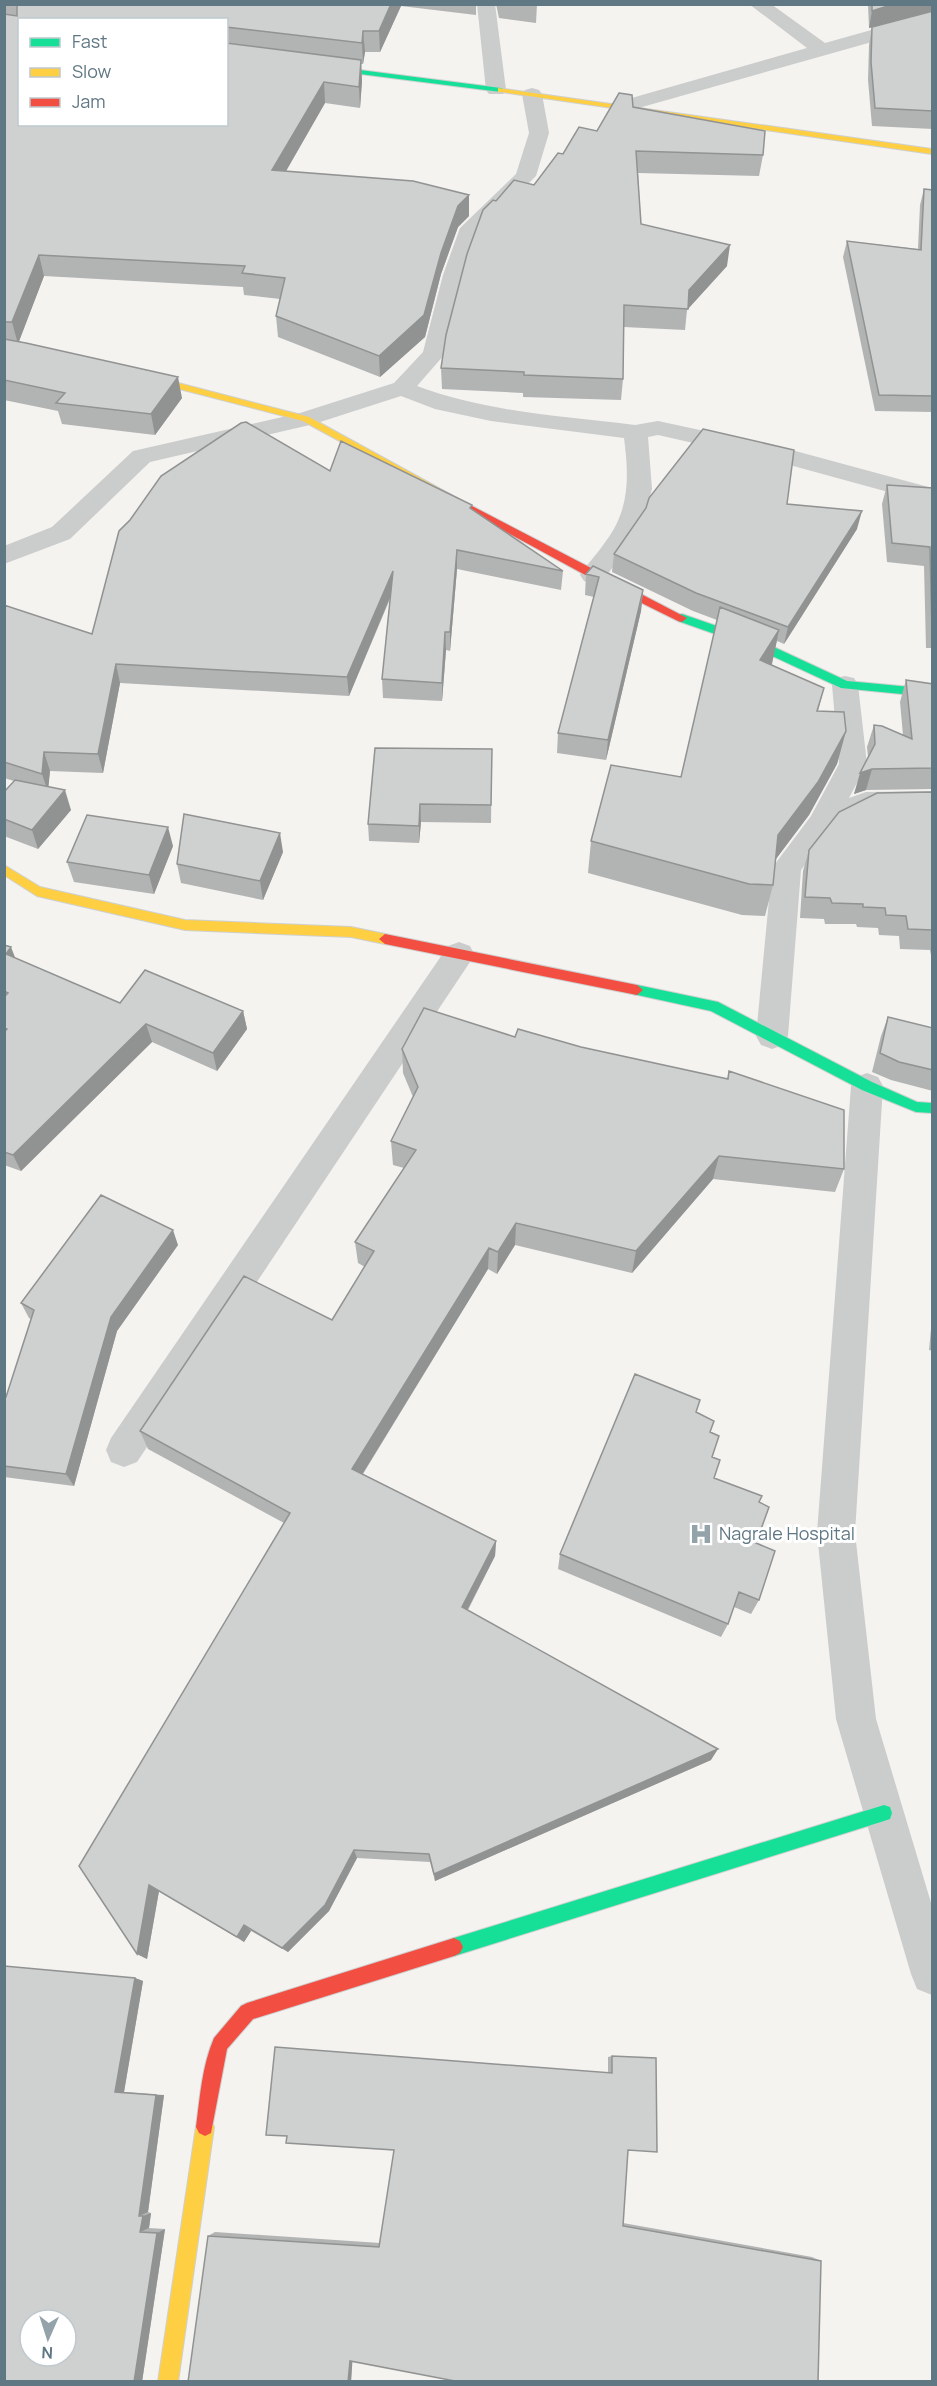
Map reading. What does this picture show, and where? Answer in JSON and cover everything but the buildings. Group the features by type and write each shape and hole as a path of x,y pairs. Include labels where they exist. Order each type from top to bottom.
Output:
{"street":[{"path":"486,4 496,90"},
{"path":"758,4 820,49"},
{"path":"621,107 820,49 933,19"},
{"path":"228,56 532,94 933,152"},
{"path":"4,556 61,533 141,456 306,419 402,388 434,354 454,275 471,228 526,176 539,133 532,94"},
{"path":"122,371 306,419 593,575 683,619 759,645 845,685 933,693"},
{"path":"402,388 443,404 491,414 635,432 658,428 788,457 933,496"},
{"path":"593,575 625,535 635,507 640,489 635,432"},
{"path":"772,1036 787,868 822,823 854,764 845,685"},
{"path":"822,823 866,802 933,801"},
{"path":"4,869 38,891 185,925 351,932 714,1006 867,1086 916,1107 933,1108"},
{"path":"124,1450 459,954"},
{"path":"867,1086 836,1533 856,1719 933,1974"},
{"path":"168,2382 215,2060 220,2044 247,2012 884,1813"}],"traffic: fast":[{"path":"228,55 501,90"},
{"path":"682,618 759,645 845,685 932,693"},
{"path":"637,990 714,1006 867,1086 916,1107 932,1108"},
{"path":"454,1947 884,1813"}],"traffic: slow":[{"path":"501,90 932,152"},
{"path":"136,375 306,419 470,508"},
{"path":"4,869 37,891 185,925 351,932 385,939"},
{"path":"168,2382 205,2127"}],"traffic: jam":[{"path":"470,508 593,575 682,618"},
{"path":"385,939 637,990"},
{"path":"205,2127 215,2060 220,2044 247,2012 454,1947"}],"place":[{"name":"Nagrale Hospital","path":"701,1534"}]}
